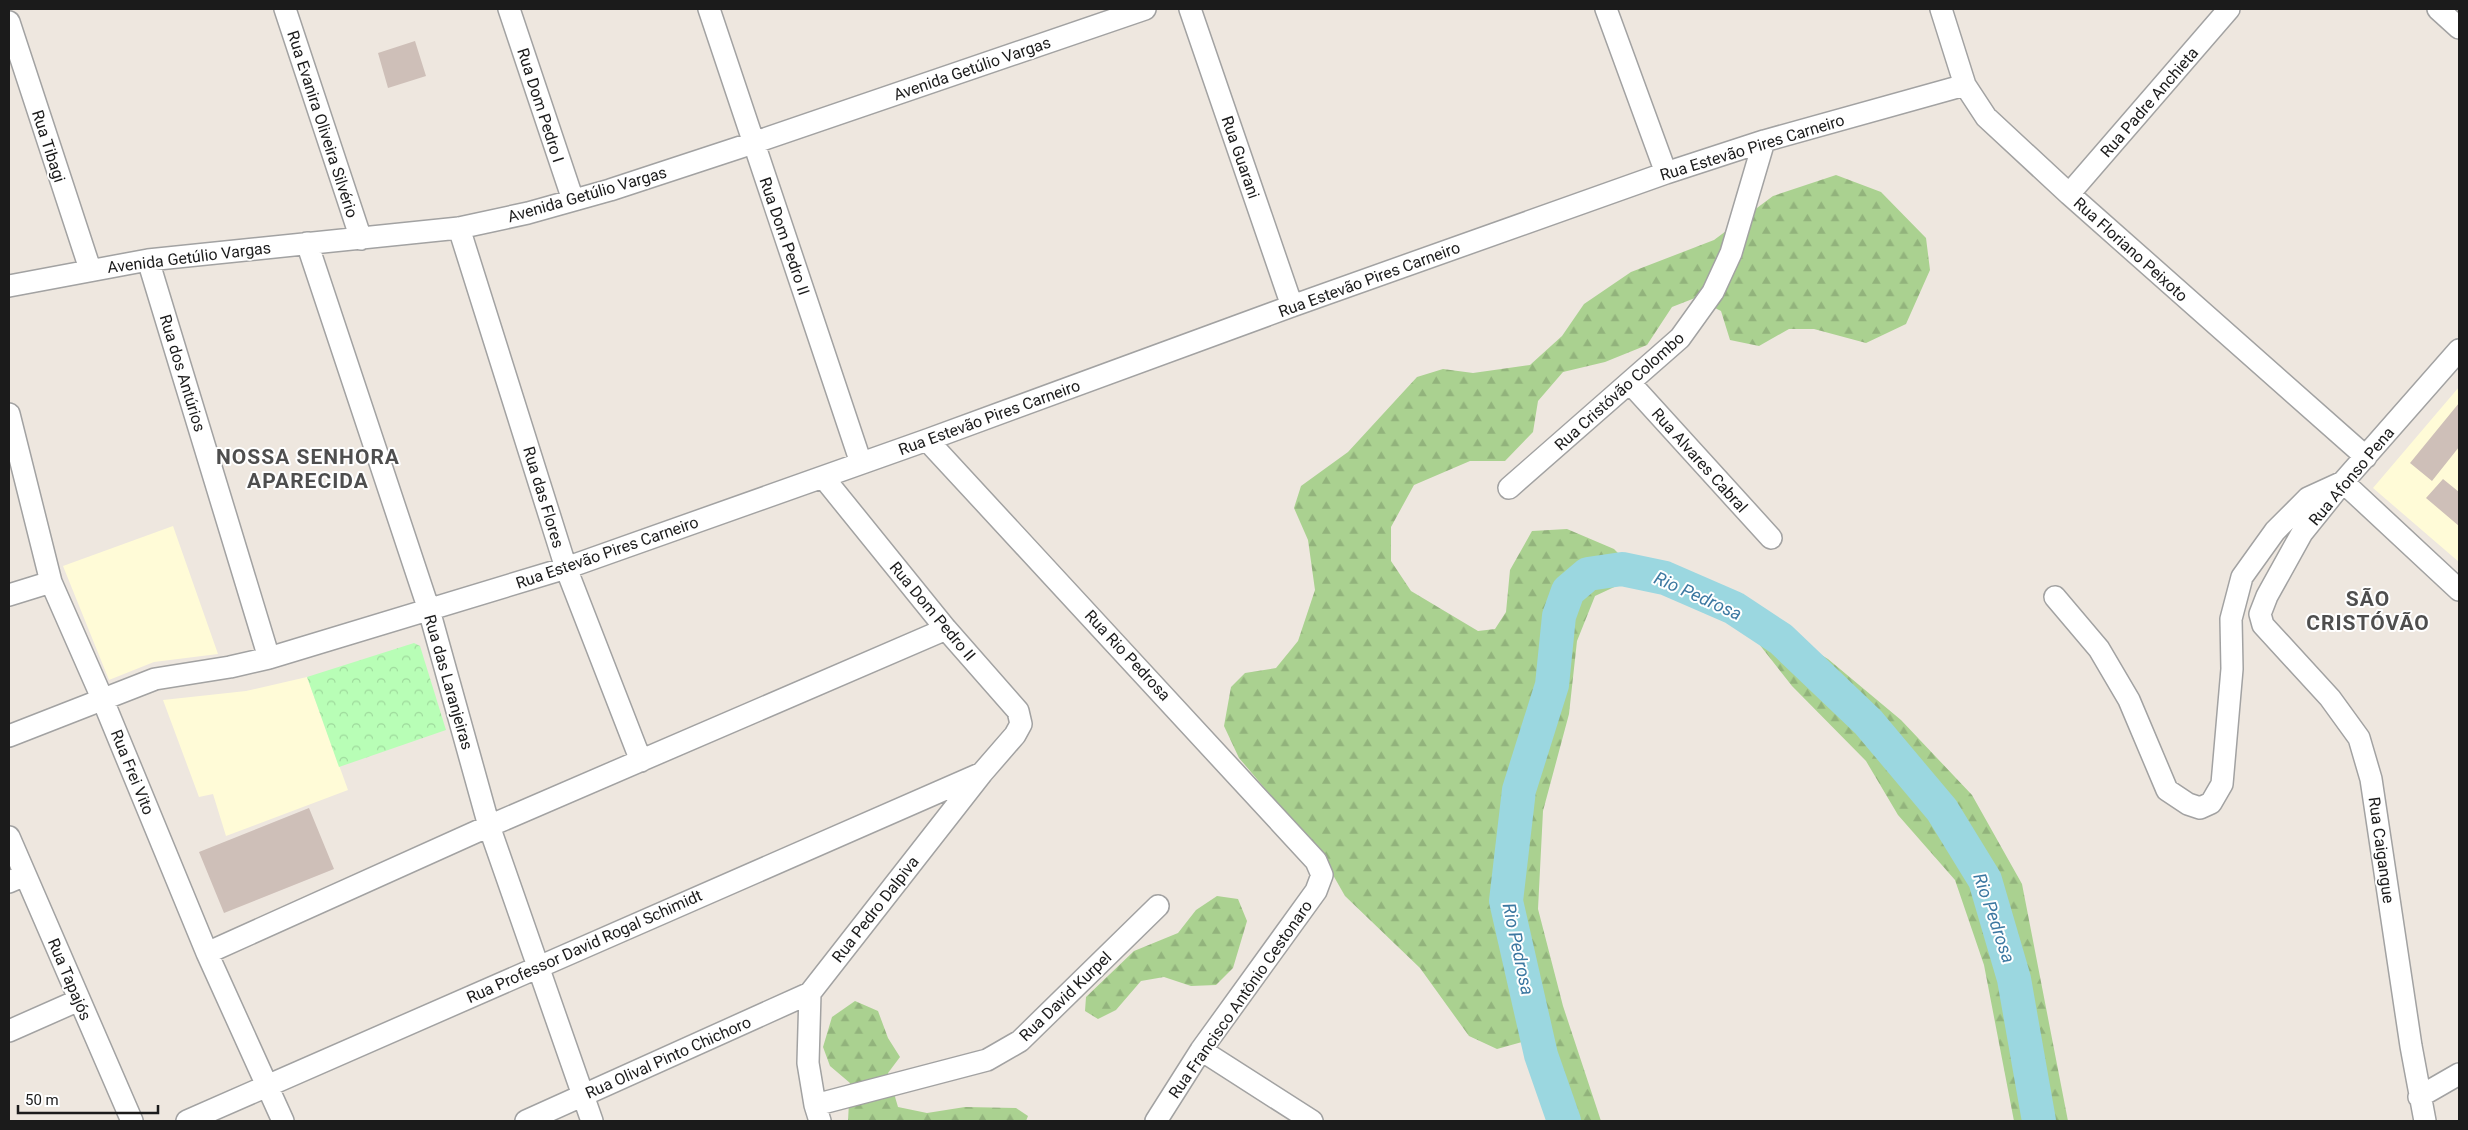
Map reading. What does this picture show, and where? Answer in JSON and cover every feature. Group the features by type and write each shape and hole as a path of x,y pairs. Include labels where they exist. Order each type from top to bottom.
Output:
{"street":[{"name":"Rua Evanira Oliveira Silvério","path":"285,9 361,239"},
{"name":"Rua Dom Pedro I","path":"509,9 574,200"},
{"name":"Rua Dom Pedro II","path":"709,9 861,463"},
{"name":"Avenida Getúlio Vargas","path":"9,286 90,269 148,260 459,228 528,213 753,143 1145,9"},
{"name":"Rua Guarani","path":"1190,9 1292,306"},
{"path":"1606,9 1666,173"},
{"name":"Rua Floriano Peixoto","path":"1941,9 1965,84 1986,117 2366,457"},
{"name":"Rua Padre Anchieta","path":"2070,194 2228,9"},
{"path":"2438,9 2459,28"},
{"name":"Rua Tibagi","path":"9,22 90,269"},
{"name":"Rua Estevão Pires Carneiro","path":"9,736 155,678 230,667 269,658 566,568 927,440 1292,306 1666,173 1764,141 1965,84"},
{"name":"Rua Cristóvão Colombo","path":"1509,488 1680,338 1713,292 1731,253 1764,141"},
{"name":"Rua das Flores","path":"459,228 566,568 641,761"},
{"name":"Rua das Laranjeiras","path":"307,243 429,610 489,826 592,1121"},
{"name":"Rua dos Antúrios","path":"148,260 269,658"},
{"name":"Rua Afonso Pena","path":"2260,614 2267,596 2302,533 2343,482 2459,350"},
{"name":"Rua Alvares Cabral","path":"1630,382 1771,538"},
{"name":"Rua Frei Vito","path":"9,414 51,582 102,698 207,953 283,1121"},
{"name":"Rua Rio Pedrosa","path":"927,440 1232,768 1316,861 1322,875"},
{"name":"Rua Dom Pedro II","path":"822,477 946,629 1018,711 1021,724"},
{"path":"2055,597 2099,649 2129,700 2167,790 2188,804 2200,808 2211,803 2222,784 2232,669 2231,618 2242,577 2275,531 2308,498 2343,482 2459,590"},
{"path":"9,595 51,582"},
{"name":"Rua Caigangue","path":"2260,614 2263,625 2330,698 2359,738 2371,778 2425,1121"},
{"path":"207,953 489,826 946,629"},
{"name":"Rua Pedro Dalpiva","path":"810,993 982,773 1015,735 1021,724"},
{"name":"Rua Professor David Rogal Schimidt","path":"187,1121 268,1088 538,966 982,773"},
{"name":"Rua Tapajós","path":"9,837 17,878 79,1000 132,1121"},
{"name":"Rua Francisco Antônio Cestonaro","path":"1156,1121 1201,1050 1316,891 1322,875"},
{"name":"Rua David Kurpel","path":"818,1113 987,1060 1020,1041 1158,906"},
{"path":"810,993 808,1063 818,1113"},
{"name":"Rua Olival Pinto Chichoro","path":"526,1121 810,993"},
{"path":"9,1031 79,1000"},
{"path":"1201,1050 1312,1121"},
{"path":"2420,1097 2459,1074"}],"shaded area":[{"path":"2459,387 2459,562 2373,488"},
{"path":"173,526 218,654 154,662 109,680 63,566"},
{"path":"307,677 348,790 226,836 213,794 199,797 163,700 246,691"}],"green space":[{"path":"1836,175 1881,192 1926,238 1930,270 1906,324 1866,343 1814,329 1789,329 1759,346 1730,340 1721,311 1695,298 1672,307 1647,345 1605,362 1563,372 1538,401 1533,432 1505,461 1470,461 1414,485 1391,527 1391,561 1411,591 1478,631 1495,629 1506,612 1510,570 1532,531 1567,529 1614,549 1629,564 1625,582 1595,596 1577,641 1569,714 1543,811 1538,909 1563,1006 1601,1121 1548,1121 1533,1050 1522,1042 1497,1049 1469,1036 1420,968 1345,896 1321,854 1239,758 1224,726 1231,687 1245,673 1276,668 1298,641 1315,590 1308,540 1294,508 1301,486 1348,452 1417,377 1443,369 1473,373 1530,365 1562,336 1584,304 1631,272 1714,240 1773,196"},
{"path":"1779,630 1828,659 1901,720 1972,795 2022,884 2068,1121 2014,1121 1984,965 1955,880 1898,815 1866,761 1792,686 1759,644 1758,631"},
{"path":"414,643 420,646 446,730 339,767 307,677"},
{"path":"1217,896 1238,899 1247,921 1233,968 1216,985 1191,986 1164,977 1141,981 1116,1010 1098,1019 1085,1011 1086,997 1134,951 1178,933 1196,910"},
{"path":"855,1001 878,1011 888,1038 900,1057 888,1073 898,1107 927,1113 965,1107 1016,1108 1028,1116 1026,1121 848,1121 850,1083 830,1066 823,1047 832,1017"}],"building":[{"path":"415,41 426,76 388,88 378,53"},
{"path":"2459,403 2459,447 2432,481 2410,463"},
{"path":"2443,479 2459,492 2459,526 2426,498"},
{"path":"309,808 334,869 224,913 199,852"}],"waterway":[{"name":"Rio Pedrosa","path":"1564,1121 1541,1055 1506,901 1519,790 1552,685 1559,616 1568,591 1588,574 1622,569 1665,578 1734,608 1781,639 1868,722 1942,810 1985,880 2014,979 2039,1121"}],"district":[{"name":"NOSSA SENHORA APARECIDA","path":"308,469"},
{"name":"SÃO CRISTÓVÃO","path":"2368,611"}]}
